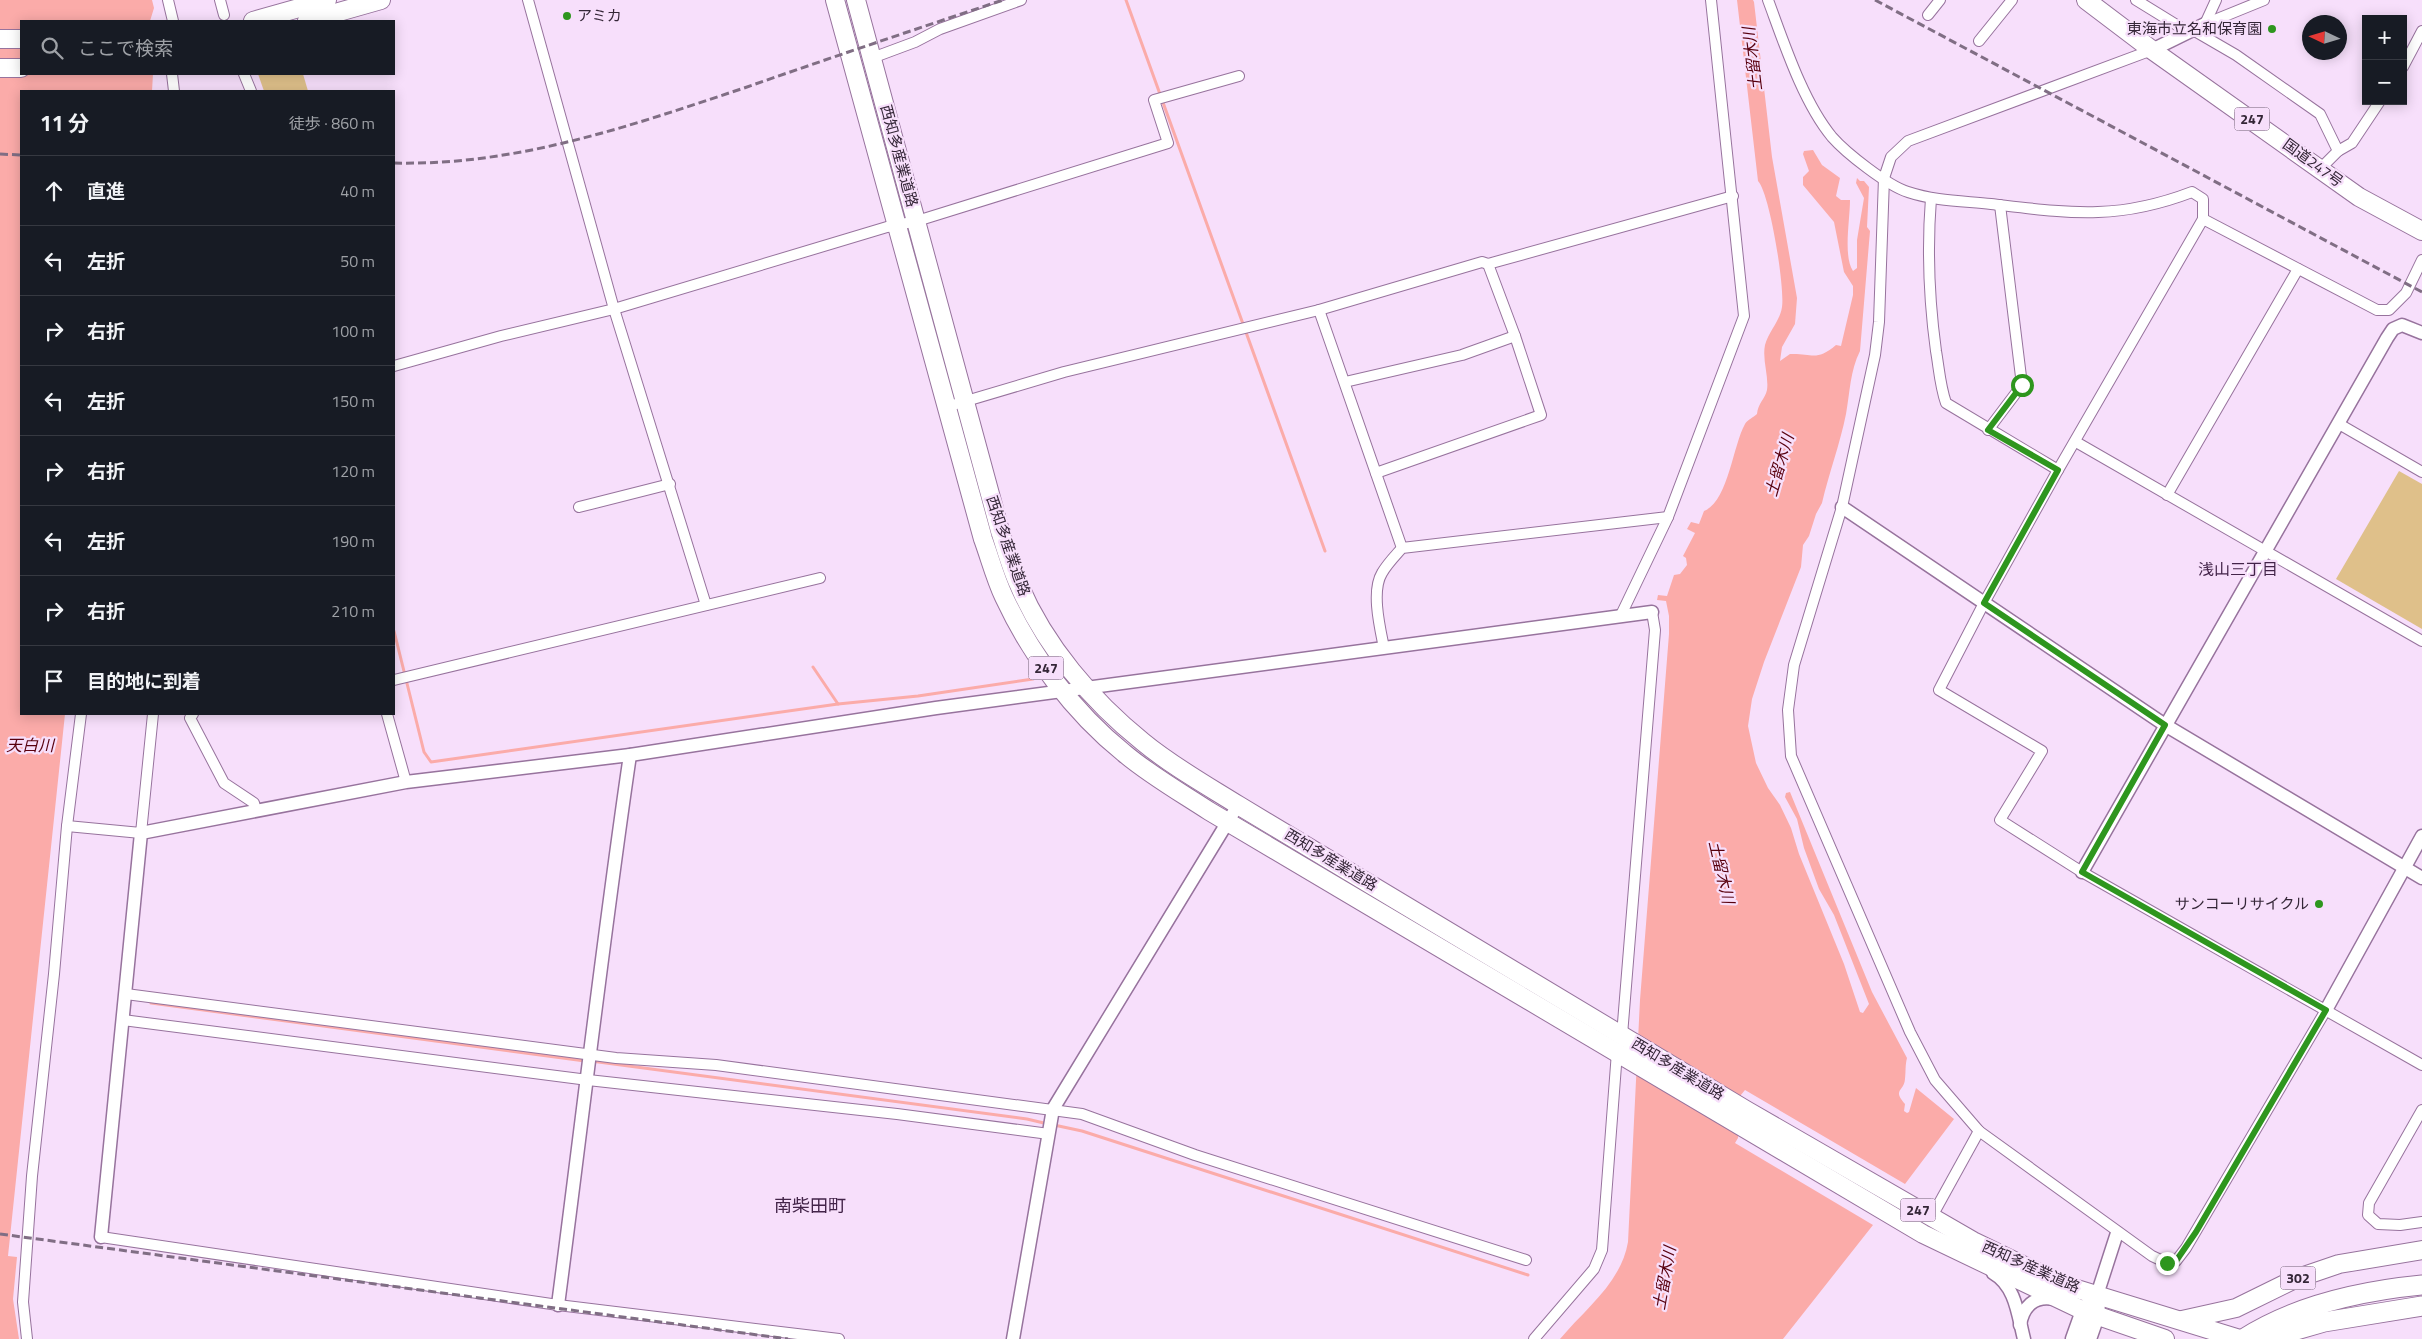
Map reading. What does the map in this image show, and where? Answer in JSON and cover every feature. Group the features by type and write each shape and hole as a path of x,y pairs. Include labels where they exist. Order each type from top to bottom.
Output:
{"highway":[{"path":"257,20 327,0"},
{"path":"311,20 381,0"},
{"name":"西知多産業道路","path":"835,0 946,408 983,539 1003,596 1033,650 1063,692 1122,752 1155,776 1228,822 1623,1046 1746,1110 1931,1218 2018,1264 2064,1285 2241,1339"},
{"name":"西知多産業道路","path":"856,0 1000,531 1019,585 1046,636 1086,688 1108,712 1143,743 1176,766 1623,1046 1745,1128 1923,1234 2090,1314 2165,1339"},
{"name":"国道247号","path":"2086,0 2152,50 2321,168 2359,197 2422,231"},
{"path":"0,39 20,39"},
{"path":"0,68 20,68"},
{"name":"302","path":"2179,1321 2236,1308 2295,1279 2339,1264 2422,1250"},
{"path":"2241,1339 2270,1324 2331,1301 2354,1295 2422,1285"},
{"path":"2265,1339 2324,1322 2422,1306"}],"main road":[{"path":"2074,1339 2090,1314 2097,1295"},
{"path":"2088,1339 2090,1314"}],"street":[{"path":"168,0 173,20"},
{"path":"220,0 224,15"},
{"path":"528,0 614,309 670,484 706,605"},
{"path":"872,58 915,42 940,29 1021,0"},
{"path":"1620,617 1668,517 1744,316 1733,196 1711,0"},
{"path":"1768,0 1805,92 1831,136 1851,157 1894,186 1907,192 1931,198 2090,214 2159,204 2192,192 2203,199 2203,219 2076,442 2058,470 1984,603 1939,690 2042,751 2000,820 2082,872 2422,1065"},
{"path":"1928,15 1940,0"},
{"path":"1978,41 2012,0"},
{"path":"2136,0 2195,29 2236,55 2320,114 2338,152"},
{"path":"2195,29 2216,0"},
{"path":"2264,0 2195,29 2152,50 1908,141 1891,157 1884,178 1879,322 1875,355 1842,506 1794,665 1788,710 1791,756 1910,1032 1935,1080 1979,1131 2117,1233 2152,1256 2167,1263 2176,1261 2213,1205 2326,1010 2422,836"},
{"path":"2407,60 2422,31"},
{"path":"172,75 174,90"},
{"path":"244,75 251,90"},
{"path":"395,366 501,336 614,309 897,224 917,221 1168,144 1154,100 1239,76"},
{"path":"2321,168 2338,152 2352,143 2377,105"},
{"path":"946,408 1064,372 1319,310 1482,262 1488,264 1733,196"},
{"path":"1931,198 1928,242 1931,316 1942,390 1946,403 1988,430 2058,470"},
{"path":"1988,430 2022,385 2000,205"},
{"path":"2203,219 2377,310 2389,310 2406,293 2422,260"},
{"path":"1376,473 1541,415 1515,336 1488,264"},
{"path":"2167,495 2298,269"},
{"path":"1319,310 1402,548"},
{"path":"2082,872 2393,329 2402,325 2422,333"},
{"path":"1345,382 1462,355 1515,336"},
{"path":"2339,424 2422,472"},
{"path":"2076,442 2422,641"},
{"path":"579,506 670,484"},
{"path":"1842,506 2165,725 2422,878"},
{"path":"1384,648 1378,612 1378,585 1381,574 1402,548 1668,517"},
{"path":"395,680 820,578"},
{"path":"67,826 141,833 406,782 630,755 936,708 1652,612 1654,630 1623,1046 1602,1250 1594,1269 1534,1339"},
{"path":"27,1339 23,1302 32,1176 54,974 67,826 81,715"},
{"path":"153,715 101,1237 558,1305 839,1339"},
{"path":"192,715 190,718 224,784 254,803 256,810"},
{"path":"387,715 406,782"},
{"path":"558,1305 588,1080 610,893 630,755"},
{"path":"1013,1339 1053,1109 1238,805"},
{"path":"126,994 591,1055 716,1065 1082,1114 1195,1155 1526,1260"},
{"path":"123,1020 588,1080 907,1115 1049,1134"},
{"path":"2422,1110 2369,1203 2368,1215 2378,1224 2400,1225 2422,1222"},
{"path":"1931,1218 1979,1131"},
{"path":"2097,1295 2117,1233"},
{"path":"1923,1234 2003,1280 2013,1299 2024,1339"},
{"path":"2020,1325 2024,1311 2032,1302 2042,1298 2059,1300"}],"shaded area":[{"path":"258,75 303,75 308,90 264,90"},
{"path":"2399,471 2422,484 2422,629 2336,579"}],"water":[{"name":"天白川","path":"0,0 152,0 154,8 150,20 20,20 20,75 153,75 152,90 20,90 20,715 65,715 8,1256 17,1257 13,1299 19,1339 0,1339"},
{"name":"土留木川","path":"1737,0 1753,0 1754,2 1772,157 1797,298 1795,324 1782,347 1780,361 1790,354 1814,356 1836,345 1841,346 1853,295 1853,286 1844,272 1834,222 1803,185 1803,177 1809,171 1803,154 1804,151 1813,150 1822,165 1840,178 1836,196 1841,200 1850,200 1848,256 1853,271 1857,268 1857,240 1864,198 1856,183 1857,178 1860,181 1864,181 1869,187 1867,227 1870,231 1860,351 1852,374 1844,425 1822,503 1816,514 1809,536 1803,545 1801,567 1764,662 1752,699 1748,726 1756,763 1791,828 1799,854 1844,964 1860,1012 1863,1013 1869,1004 1834,915 1819,889 1804,848 1797,819 1785,797 1786,793 1790,792 1872,992 1907,1058 1904,1083 1899,1093 1905,1104 1904,1111 1909,1112 1916,1088 1954,1119 1905,1184 1745,1090 1740,1096 1738,1138 1735,1143 1873,1225 1783,1339 1560,1339 1610,1283 1624,1257 1628,1242 1640,1000 1669,634 1669,616 1666,601 1657,600 1658,595 1667,596 1674,575 1680,574 1687,565 1686,558 1683,556 1695,533 1687,529 1691,522 1699,524 1704,511 1712,506 1719,497 1745,424 1757,414 1767,390 1765,345 1782,307 1776,242 1763,189 1758,181"}],"waterway":[{"path":"1126,0 1325,551"},
{"path":"395,635 424,752 431,762 838,704"},
{"path":"813,667 838,704 918,696 1033,679"},
{"path":"151,1003 585,1061"},
{"path":"591,1061 1027,1119 1048,1124"},
{"path":"1054,1125 1082,1131 1528,1275"}],"railway":[{"path":"395,163 484,158 572,141 701,102 1003,0"},
{"path":"1875,0 2422,292"},
{"path":"0,154 20,155"},
{"path":"0,1234 788,1339"}],"place":[{"name":"アミカ","path":"567,16"},
{"name":"東海市立名和保育園","path":"2272,29"},
{"name":"サンコーリサイクル","path":"2319,904"}],"district":[{"name":"浅山三丁目","path":"2238,569"},
{"name":"南柴田町","path":"810,1206"}],"route":[{"path":"2022,385 1988,430 2058,470 1984,603 2165,725 2082,872 2326,1010 2186,1248 2176,1261 2167,1263"}]}
